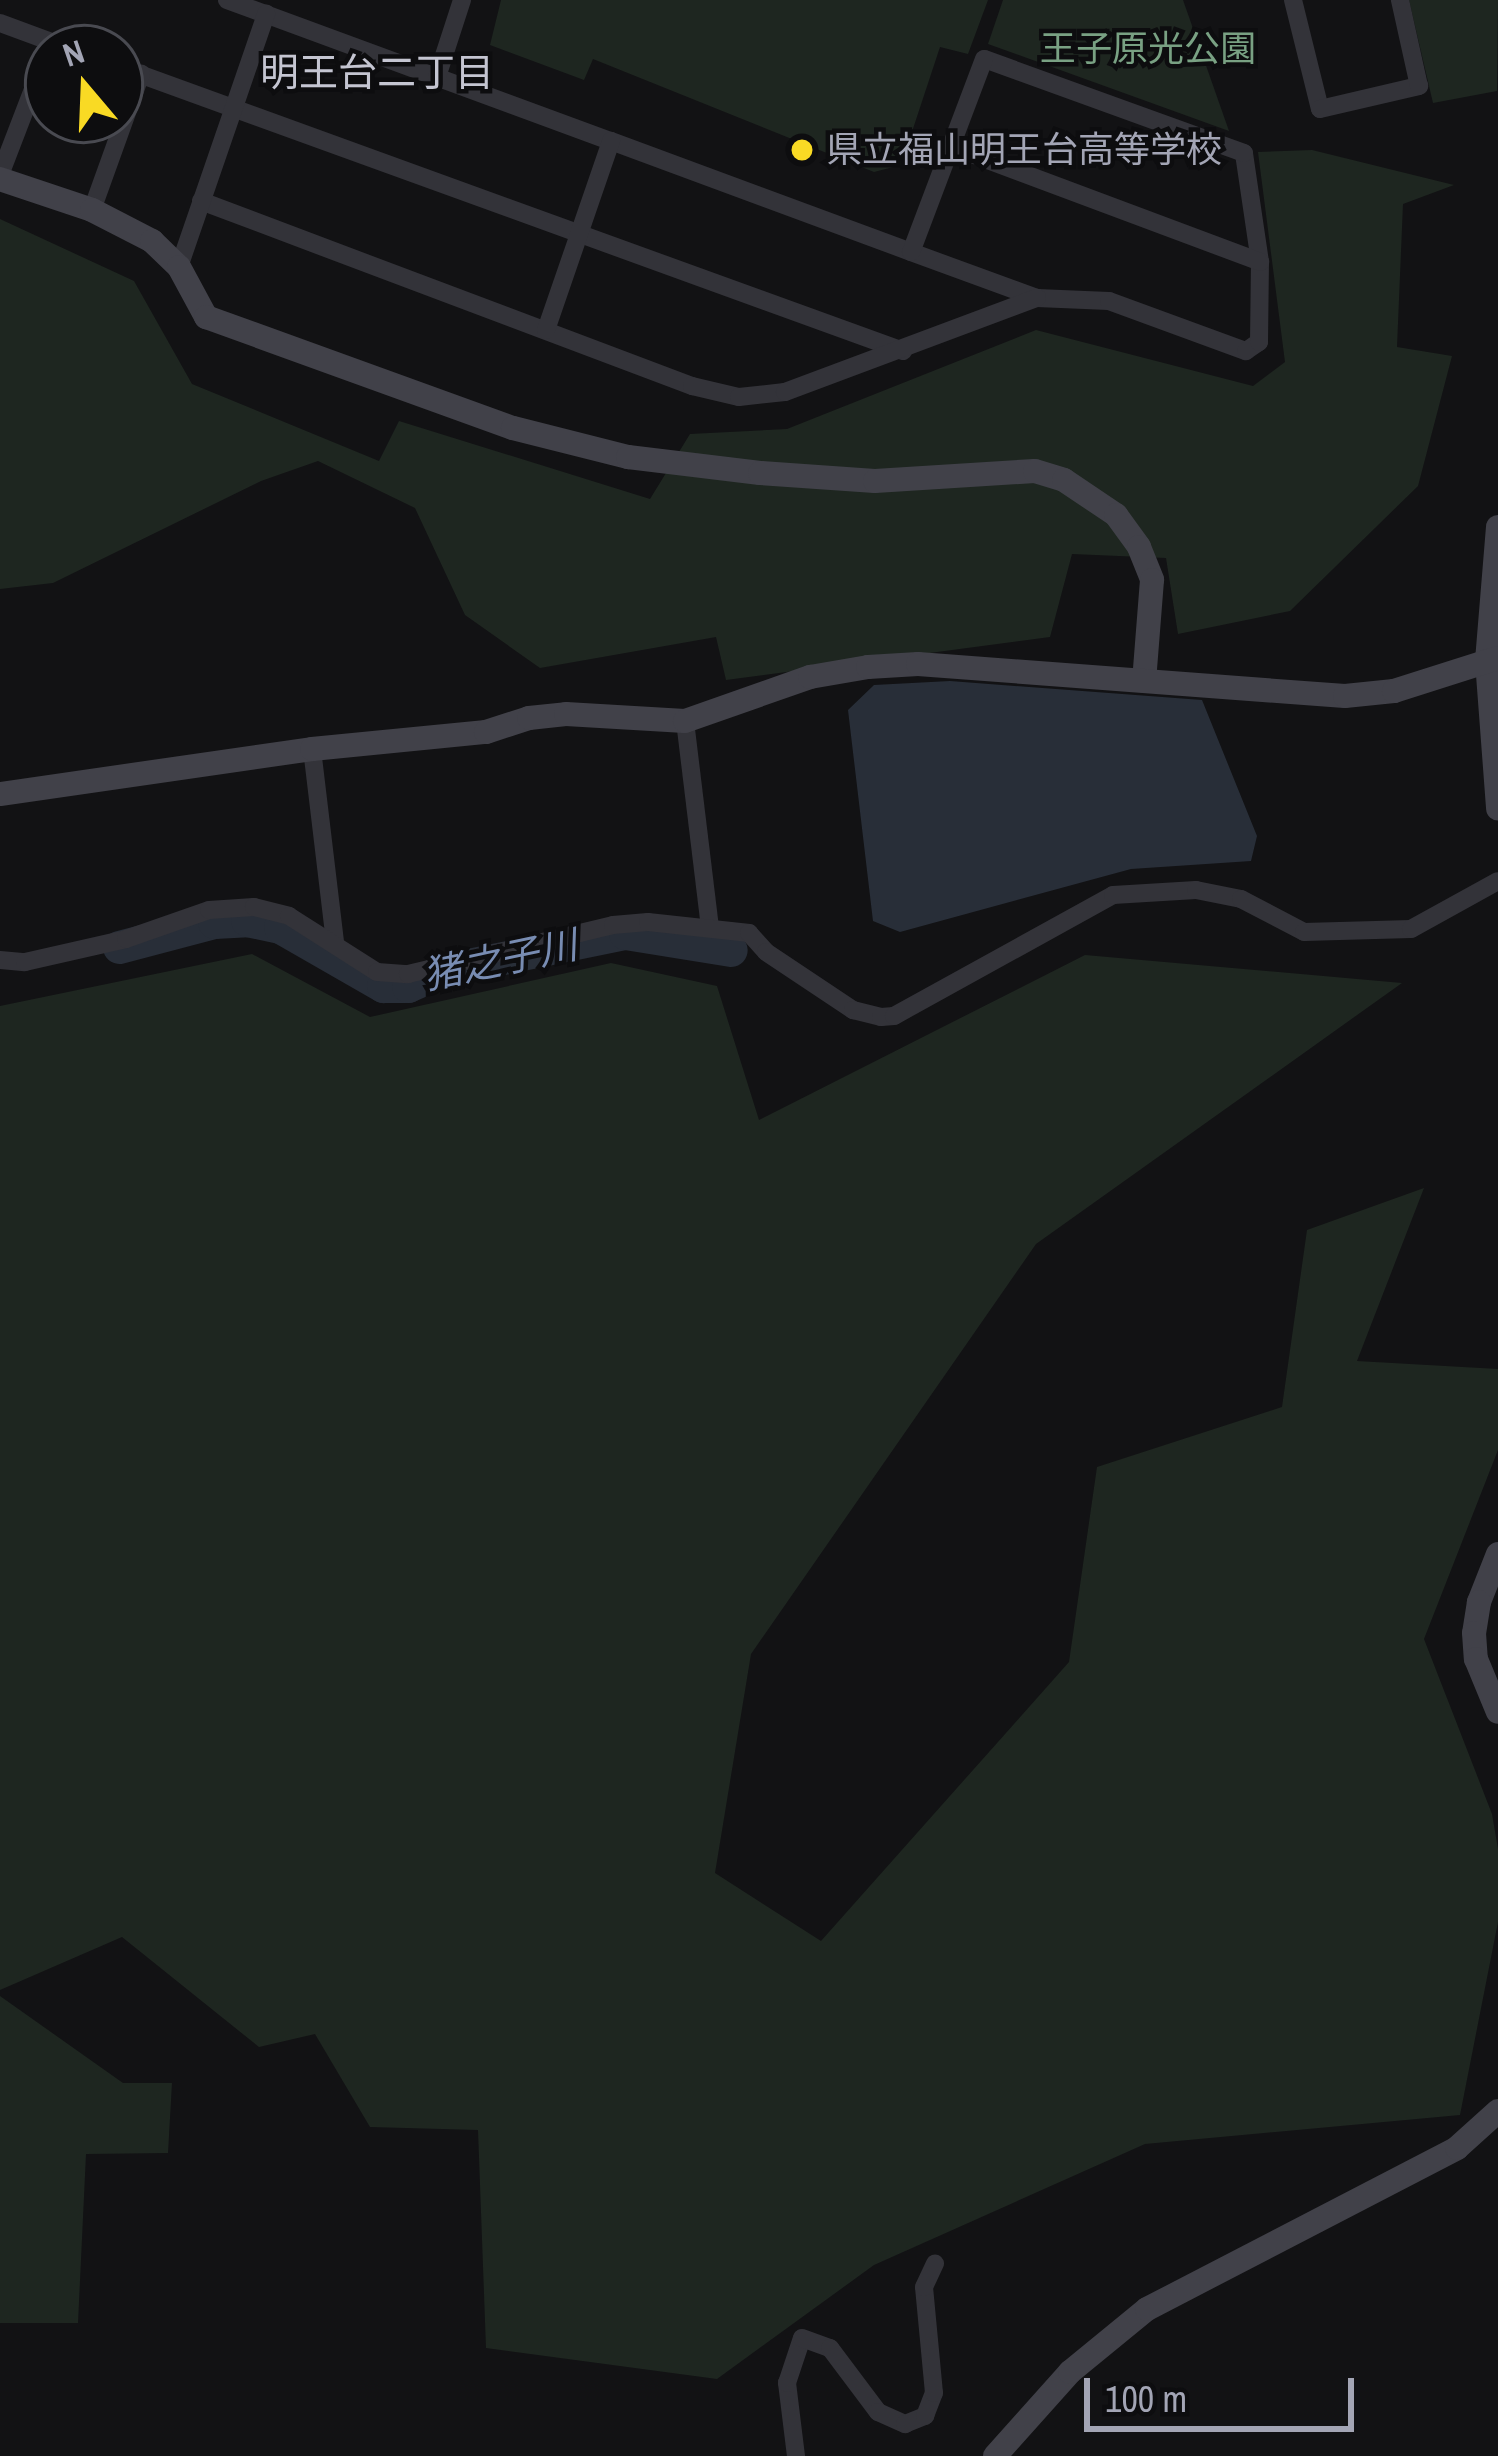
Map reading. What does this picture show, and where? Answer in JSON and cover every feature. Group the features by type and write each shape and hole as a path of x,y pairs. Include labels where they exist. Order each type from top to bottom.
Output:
{"street":[{"path":"227,0 611,141 911,252 1036,298 1109,301 1246,351 1259,342 1261,262 1244,153 984,59 911,252"},
{"path":"436,77 462,0"},
{"path":"1293,0 1320,109 1418,86 1400,0"},
{"path":"178,267 266,14"},
{"path":"144,75 903,351"},
{"path":"24,119 0,177 92,210 152,241 178,267 206,317 513,428 628,457 875,481 1035,471 1064,480 1116,515 1139,547 1152,580 1144,681"},
{"path":"546,330 611,141"},
{"path":"92,210 116,144"},
{"path":"953,148 1261,262"},
{"path":"201,201 692,386 739,397 785,392 1036,298"},
{"path":"1498,527 1492,660 1498,809"},
{"path":"0,794 312,749 487,732 529,718 566,715 685,721 810,676 868,667 918,664 1345,696 1394,691 1492,660"},
{"path":"685,721 710,928"},
{"path":"312,749 335,941"},
{"path":"0,960 25,962 231,908 254,907 289,916 335,941 352,960 376,972 408,974 613,925 710,928 749,933 766,952 853,1010 894,1016 1113,895 1196,890 1241,899 1304,932 1411,929 1498,881"},
{"path":"1498,1554 1478,1602 1474,1633 1485,1689 1498,1712"},
{"path":"995,2456 1070,2372 1147,2309 1457,2148 1498,2110"},
{"path":"796,2456 787,2383 802,2338 830,2348 878,2412 905,2424 925,2416 934,2393 924,2287 935,2263"}],"green space":[{"name":"県立福山明王台高等学校","path":"501,0 988,0 968,54 940,47 901,165 874,172 593,59 584,80 490,45"},
{"name":"王子原光公園","path":"1003,0 1183,0 1229,131 988,44"},
{"path":"1409,0 1498,0 1497,91 1433,103"},
{"path":"1312,150 1454,185 1403,204 1397,347 1452,356 1418,486 1290,611 1178,634 1166,558 1072,554 1050,637 726,680 716,637 540,668 465,615 415,508 318,461 261,481 53,583 0,589 0,219 134,281 192,384 379,461 399,421 650,499 690,434 787,429 1036,330 1253,386 1285,362 1258,152"},
{"path":"252,954 370,1017 611,963 717,986 759,1120 1085,955 1402,983 1036,1244 751,1654 715,1873 821,1941 1069,1662 1097,1467 1282,1407 1307,1230 1424,1188 1357,1361 1498,1369 1498,1450 1424,1639 1492,1814 1498,1849 1498,1922 1460,2115 1145,2144 874,2265 717,2379 486,2348 478,2130 370,2127 315,2034 259,2047 122,1937 0,1990 0,1006"},
{"path":"0,1996 123,2083 172,2083 168,2153 86,2154 78,2323 0,2323"}],"shaded area":[{"path":"950,681 1202,700 1257,836 1251,861 1131,869 900,932 873,921 848,710 874,685"}],"waterway":[{"name":"猪之子川","path":"119,947 214,922 247,920 280,927 383,986 408,986 444,970 625,933 731,950"}],"place":[{"name":"県立福山明王台高等学校","path":"802,150"}],"district":[{"name":"明王台二丁目","path":"377,72"}]}
